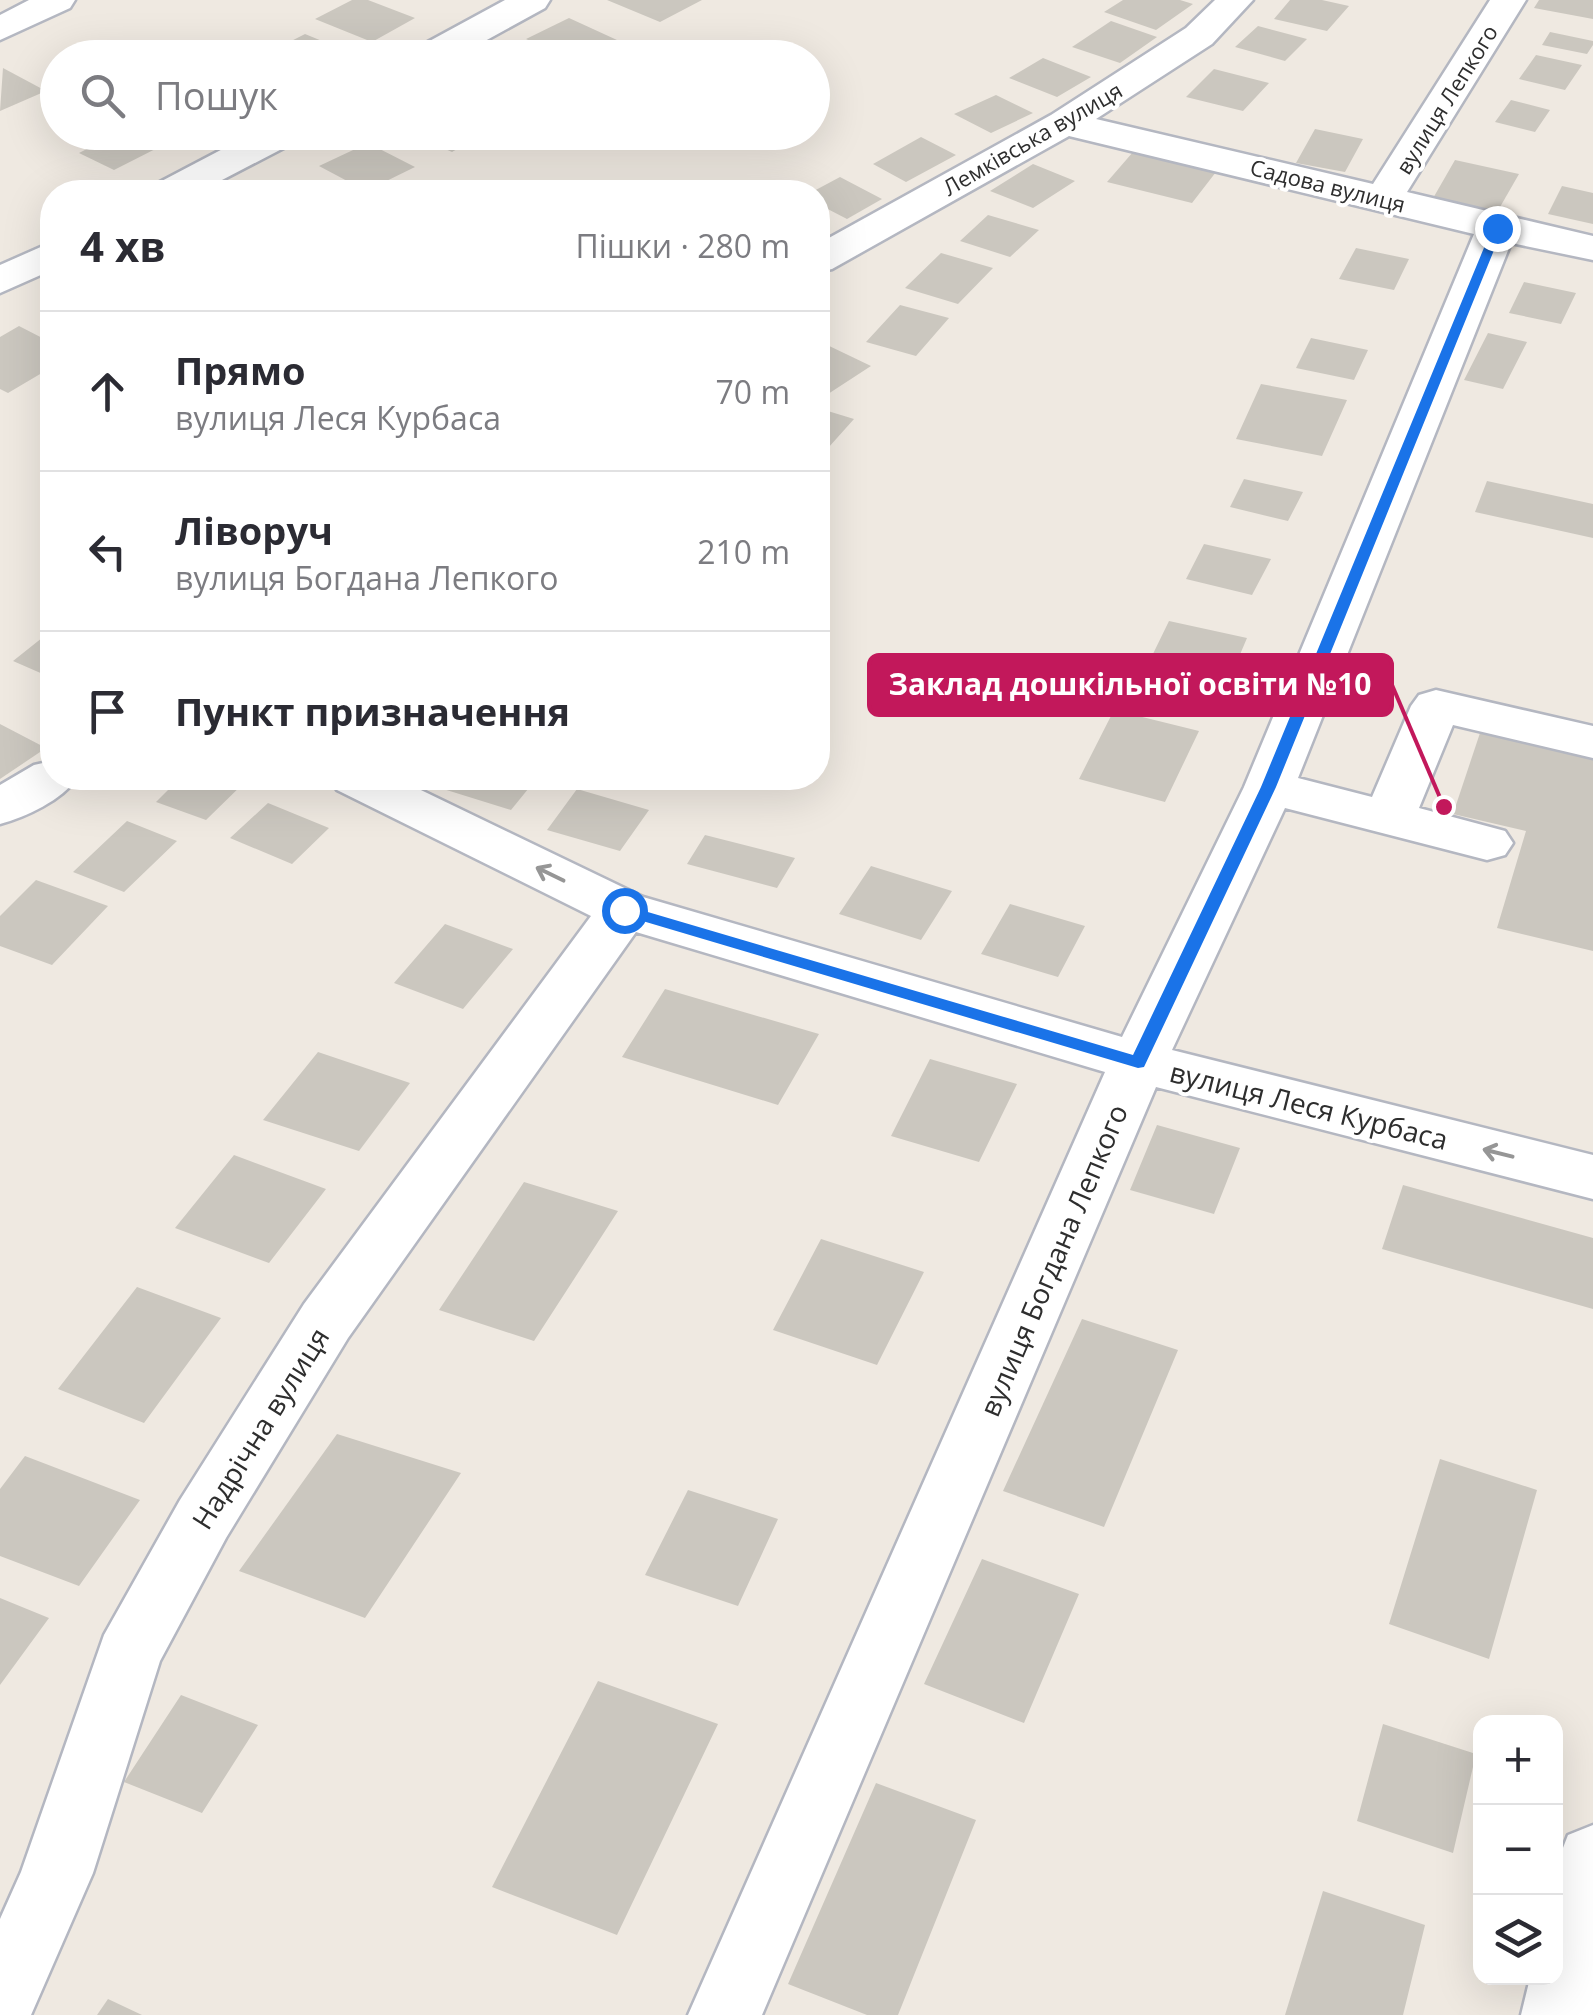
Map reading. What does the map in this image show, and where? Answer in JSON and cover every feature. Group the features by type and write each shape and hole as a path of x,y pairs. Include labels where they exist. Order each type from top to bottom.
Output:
{"street":[{"path":"0,29 58,0"},
{"path":"459,40 532,0"},
{"name":"Лемківська вулиця","path":"830,253 1064,123 1198,36 1235,0"},
{"name":"вулиця Лепкого","path":"1384,198 1508,0"},
{"name":"Садова вулиця","path":"1064,123 1593,248"},
{"path":"193,180 250,150"},
{"name":"вулиця Богдана Лепкого","path":"725,2015 1138,1062 1269,787 1497,228"},
{"path":"0,281 40,260"},
{"path":"1389,818 1436,706 1593,742"},
{"path":"0,807 40,784"},
{"path":"1269,787 1487,843"},
{"name":"вулиця Леся Курбаса","path":"379,790 624,910 1138,1062 1593,1177"},
{"name":"Надрічна вулиця","path":"0,2002 57,1873 128,1656 203,1519 326,1321 624,910"},
{"path":"1558,2015 1593,1858"}],"building":[{"path":"352,0 368,0 415,18 376,40 315,19"},
{"path":"607,0 702,0 660,22"},
{"path":"1123,0 1180,0 1193,4 1156,30 1104,12"},
{"path":"1290,0 1322,0 1349,6 1327,31 1274,19"},
{"path":"1539,0 1593,0 1593,19 1534,8"},
{"path":"569,18 617,40 528,40"},
{"path":"1111,21 1157,37 1120,63 1072,47"},
{"path":"1258,26 1307,39 1285,61 1235,47"},
{"path":"1550,32 1593,41 1593,45 1587,54 1542,45"},
{"path":"305,34 320,40 293,40"},
{"path":"1536,55 1582,65 1565,90 1519,79"},
{"path":"1043,58 1091,77 1057,97 1009,78"},
{"path":"3,68 40,88 40,94 0,111"},
{"path":"1214,69 1269,83 1243,111 1186,97"},
{"path":"996,95 1033,113 991,133 954,114"},
{"path":"1511,100 1550,110 1535,132 1495,122"},
{"path":"1315,129 1363,139 1345,172 1296,163"},
{"path":"921,137 956,155 906,182 873,164"},
{"path":"85,150 153,150 114,170 79,153"},
{"path":"353,150 382,150 415,167 388,180 345,180 319,166"},
{"path":"1133,152 1216,172 1192,203 1107,182"},
{"path":"1455,160 1519,174 1496,214 1432,200"},
{"path":"1033,164 1075,181 1033,208 990,191"},
{"path":"840,177 882,199 847,219 830,210 830,182"},
{"path":"1562,186 1593,193 1593,224 1548,214"},
{"path":"988,215 1039,230 1010,257 960,241"},
{"path":"1356,248 1409,259 1394,290 1339,279"},
{"path":"941,253 993,268 958,304 905,288"},
{"path":"1524,282 1576,293 1561,324 1509,313"},
{"path":"900,305 949,318 916,356 866,342"},
{"path":"19,326 40,337 40,374 8,393 0,389 0,337"},
{"path":"1488,333 1527,342 1503,389 1464,380"},
{"path":"1311,338 1368,350 1354,380 1296,368"},
{"path":"830,346 871,366 830,393"},
{"path":"1261,384 1347,400 1322,456 1236,439"},
{"path":"830,412 854,419 830,446"},
{"path":"1244,479 1303,492 1288,521 1230,507"},
{"path":"1487,481 1593,504 1593,538 1475,512"},
{"path":"1204,544 1271,559 1252,595 1186,579"},
{"path":"1169,621 1247,638 1230,678 1150,660"},
{"path":"40,640 40,673 13,661"},
{"path":"1114,710 1199,731 1165,802 1079,779"},
{"path":"0,724 40,745 40,752 0,779"},
{"path":"1481,730 1593,755 1593,951 1497,928 1526,831 1453,814"},
{"path":"168,790 237,790 206,820 156,802"},
{"path":"447,790 527,790 511,810"},
{"path":"576,790 649,810 620,851 547,830"},
{"path":"268,803 329,828 292,864 230,838"},
{"path":"127,821 177,841 124,892 73,872"},
{"path":"705,835 795,858 777,888 687,864"},
{"path":"871,866 952,891 921,940 839,914"},
{"path":"36,880 108,906 52,965 0,946 0,916"},
{"path":"1010,904 1085,926 1058,977 981,954"},
{"path":"445,924 513,949 463,1009 394,983"},
{"path":"665,989 819,1034 778,1105 622,1057"},
{"path":"318,1052 410,1083 359,1151 263,1120"},
{"path":"930,1059 1017,1084 979,1162 891,1136"},
{"path":"1157,1125 1240,1148 1214,1214 1130,1190"},
{"path":"234,1155 326,1189 269,1263 175,1228"},
{"path":"524,1182 618,1211 534,1341 439,1310"},
{"path":"1403,1185 1593,1238 1593,1309 1382,1249"},
{"path":"821,1239 924,1272 877,1365 773,1330"},
{"path":"137,1287 221,1318 144,1423 58,1389"},
{"path":"1082,1319 1178,1350 1104,1527 1003,1491"},
{"path":"337,1434 461,1473 365,1618 239,1571"},
{"path":"25,1456 140,1500 79,1586 0,1556 0,1489"},
{"path":"1440,1459 1537,1490 1489,1659 1389,1624"},
{"path":"688,1490 778,1519 738,1606 645,1575"},
{"path":"982,1559 1079,1594 1024,1723 924,1684"},
{"path":"0,1598 49,1618 0,1685"},
{"path":"598,1681 718,1724 617,1935 492,1887"},
{"path":"181,1695 258,1725 202,1813 124,1782"},
{"path":"1383,1724 1473,1753 1453,1853 1357,1821"},
{"path":"876,1783 976,1820 898,2015 867,2015 788,1984"},
{"path":"1323,1891 1425,1925 1403,2015 1285,2015"},
{"path":"108,1999 142,2015 97,2015"}],"place":[{"name":"Заклад дошкільної освіти №10","path":"1444,807"}],"route":[{"path":"624,910 1138,1062 1269,787 1497,228"}]}
